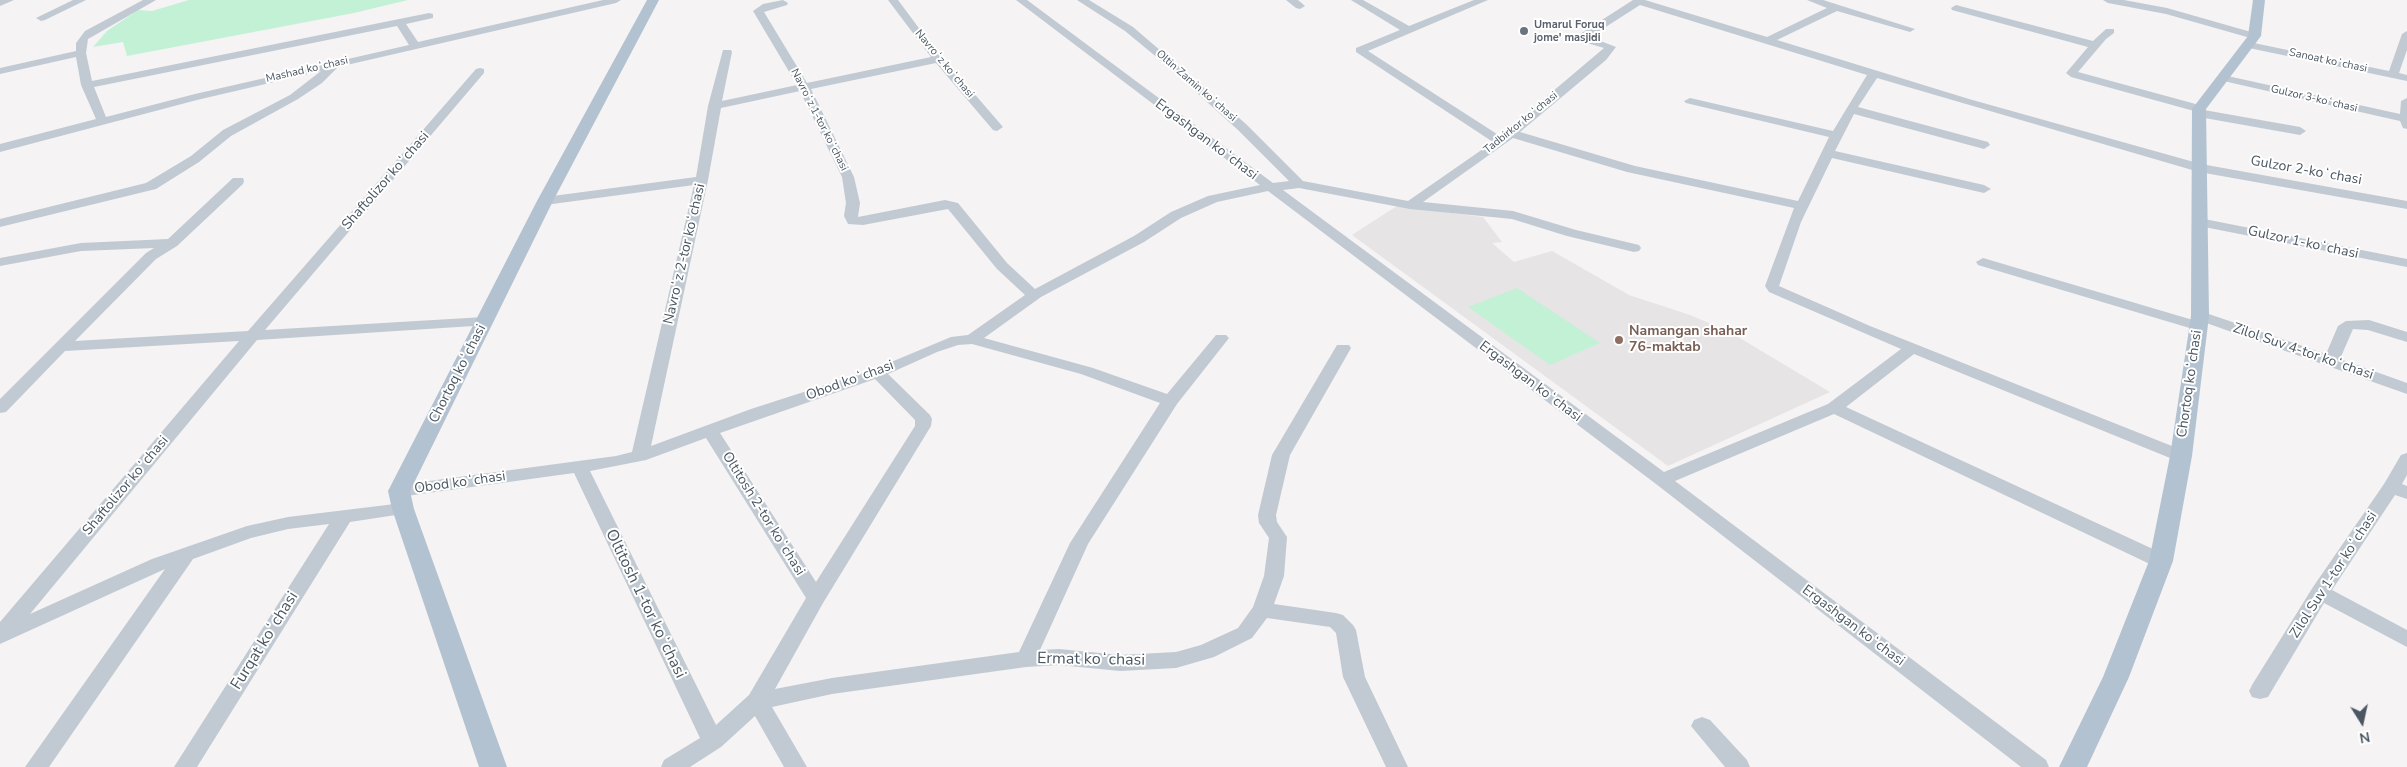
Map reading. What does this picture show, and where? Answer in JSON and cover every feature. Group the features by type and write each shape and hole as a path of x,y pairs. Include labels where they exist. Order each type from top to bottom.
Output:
{"main road":[{"name":"Chortoq koʻchasi","path":"401,500 484,322 545,201 653,0"},
{"path":"2199,111 2252,40 2259,0"},
{"name":"Chortoq koʻchasi","path":"2073,767 2116,677 2161,561 2180,456 2199,321 2199,111"},
{"path":"401,500 493,767"}],"street":[{"path":"0,3 8,0"},
{"path":"41,18 81,0"},
{"path":"102,120 87,85 81,43 89,33 151,0"},
{"name":"Mashad koʻchasi","path":"0,148 102,120 335,64 616,0"},
{"name":"Navroʻz koʻchasi","path":"893,0 923,41 996,127"},
{"name":"Ergashgan koʻchasi","path":"1021,0 1662,480 2038,767"},
{"name":"Oltin Zamin koʻchasi","path":"1082,0 1129,29 1170,62 1242,127 1299,184"},
{"path":"1291,0 1300,6"},
{"path":"1356,0 1408,30"},
{"path":"1483,0 1360,50 1506,138 1632,169 1801,206"},
{"name":"Gulzor 2-koʻchasi","path":"1639,0 1874,73 2199,168 2407,205"},
{"name":"Tadbirkor koʻchasi","path":"1410,205 1506,138 1602,58 1612,47 1581,38 1639,0"},
{"path":"1812,0 1910,29"},
{"name":"Sanoat koʻchasi","path":"2113,1 2166,11 2252,40 2407,78"},
{"name":"Navroʻz 1-tor koʻchasi","path":"783,3 767,6 758,11 804,88 848,177 853,202 851,216 853,221 863,221 945,204 953,206 1002,266 1028,291 1036,294"},
{"path":"1770,40 1837,7"},
{"path":"1956,8 2095,45"},
{"path":"87,85 429,16"},
{"path":"400,22 415,46"},
{"path":"2110,31 2095,45 2072,73 2199,111 2300,131"},
{"path":"2393,75 2407,34"},
{"name":"Navroʻz 2-tor koʻchasi","path":"640,456 652,394 702,180 714,106 727,52"},
{"path":"0,71 81,53"},
{"path":"714,106 940,59"},
{"path":"0,223 151,186 195,159 227,133 300,93 335,64"},
{"name":"Shaftolizor koʻchasi","path":"0,636 252,336 480,71"},
{"path":"1874,73 1836,135 1801,206 1772,286 1774,289 1912,348 2180,456"},
{"name":"Gulzor 3-koʻchasi","path":"2223,78 2406,122 2407,101"},
{"path":"1690,101 1836,135"},
{"path":"1851,109 1984,145"},
{"path":"1827,153 1984,189"},
{"path":"545,201 702,180"},
{"path":"0,408 151,256 172,243 238,181"},
{"path":"1269,187 1299,184 1410,205 1514,215 1572,233 1634,248"},
{"name":"Obod koʻchasi","path":"0,636 187,553 247,532 288,523 344,516 401,500 640,456 878,373 930,349 956,340 972,339 1036,294 1139,239 1176,215 1213,199 1269,187"},
{"name":"Gulzor 1-koʻchasi","path":"2199,222 2407,263"},
{"path":"0,262 81,247 172,243"},
{"name":"Zilol Suv 4-tor koʻchasi","path":"1983,262 2199,321 2331,361 2407,389"},
{"path":"61,346 484,322"},
{"path":"2331,361 2346,326 2351,324 2369,325 2407,337"},
{"path":"1026,659 1079,543 1170,401 1221,338"},
{"path":"972,339 1088,371 1170,401"},
{"name":"Ermat koʻchasi","path":"757,701 832,686 1026,659 1059,657 1120,663 1176,660 1207,652 1244,633 1262,610 1274,576 1278,537 1268,523 1267,515 1281,454 1343,348"},
{"path":"1662,480 1834,408 1912,348"},
{"path":"672,767 713,740 757,701 816,598 924,426 924,419 878,373"},
{"path":"1834,408 2161,561"},
{"name":"Oltitosh 2-tor koʻchasi","path":"710,431 816,598"},
{"name":"Zilol Suv 1-tor koʻchasi","path":"2260,690 2320,592 2400,490 2407,459"},
{"name":"Oltitosh 1-tor koʻchasi","path":"579,466 713,740"},
{"name":"Furqat koʻchasi","path":"185,767 344,516"},
{"path":"36,767 187,553"},
{"path":"2320,592 2407,639"},
{"path":"1262,610 1336,620 1346,630 1354,677 1397,767"},
{"path":"757,701 796,767"},
{"path":"1702,726 1739,767"}],"shaded area":[{"name":"Namangan shahar 76-maktab","path":"1397,206 1483,217 1502,242 1492,243 1514,262 1552,251 1629,295 1690,315 1728,331 1830,392 1668,466 1352,235"}],"green space":[{"path":"189,0 408,0 354,13 127,56 123,42 93,47 107,31 138,10 152,11"},
{"path":"1517,288 1600,343 1550,365 1468,307"}],"place":[{"name":"Umarul Foruq jome' masjidi","path":"1524,31"},
{"name":"Namangan shahar 76-maktab","path":"1619,340"}]}
